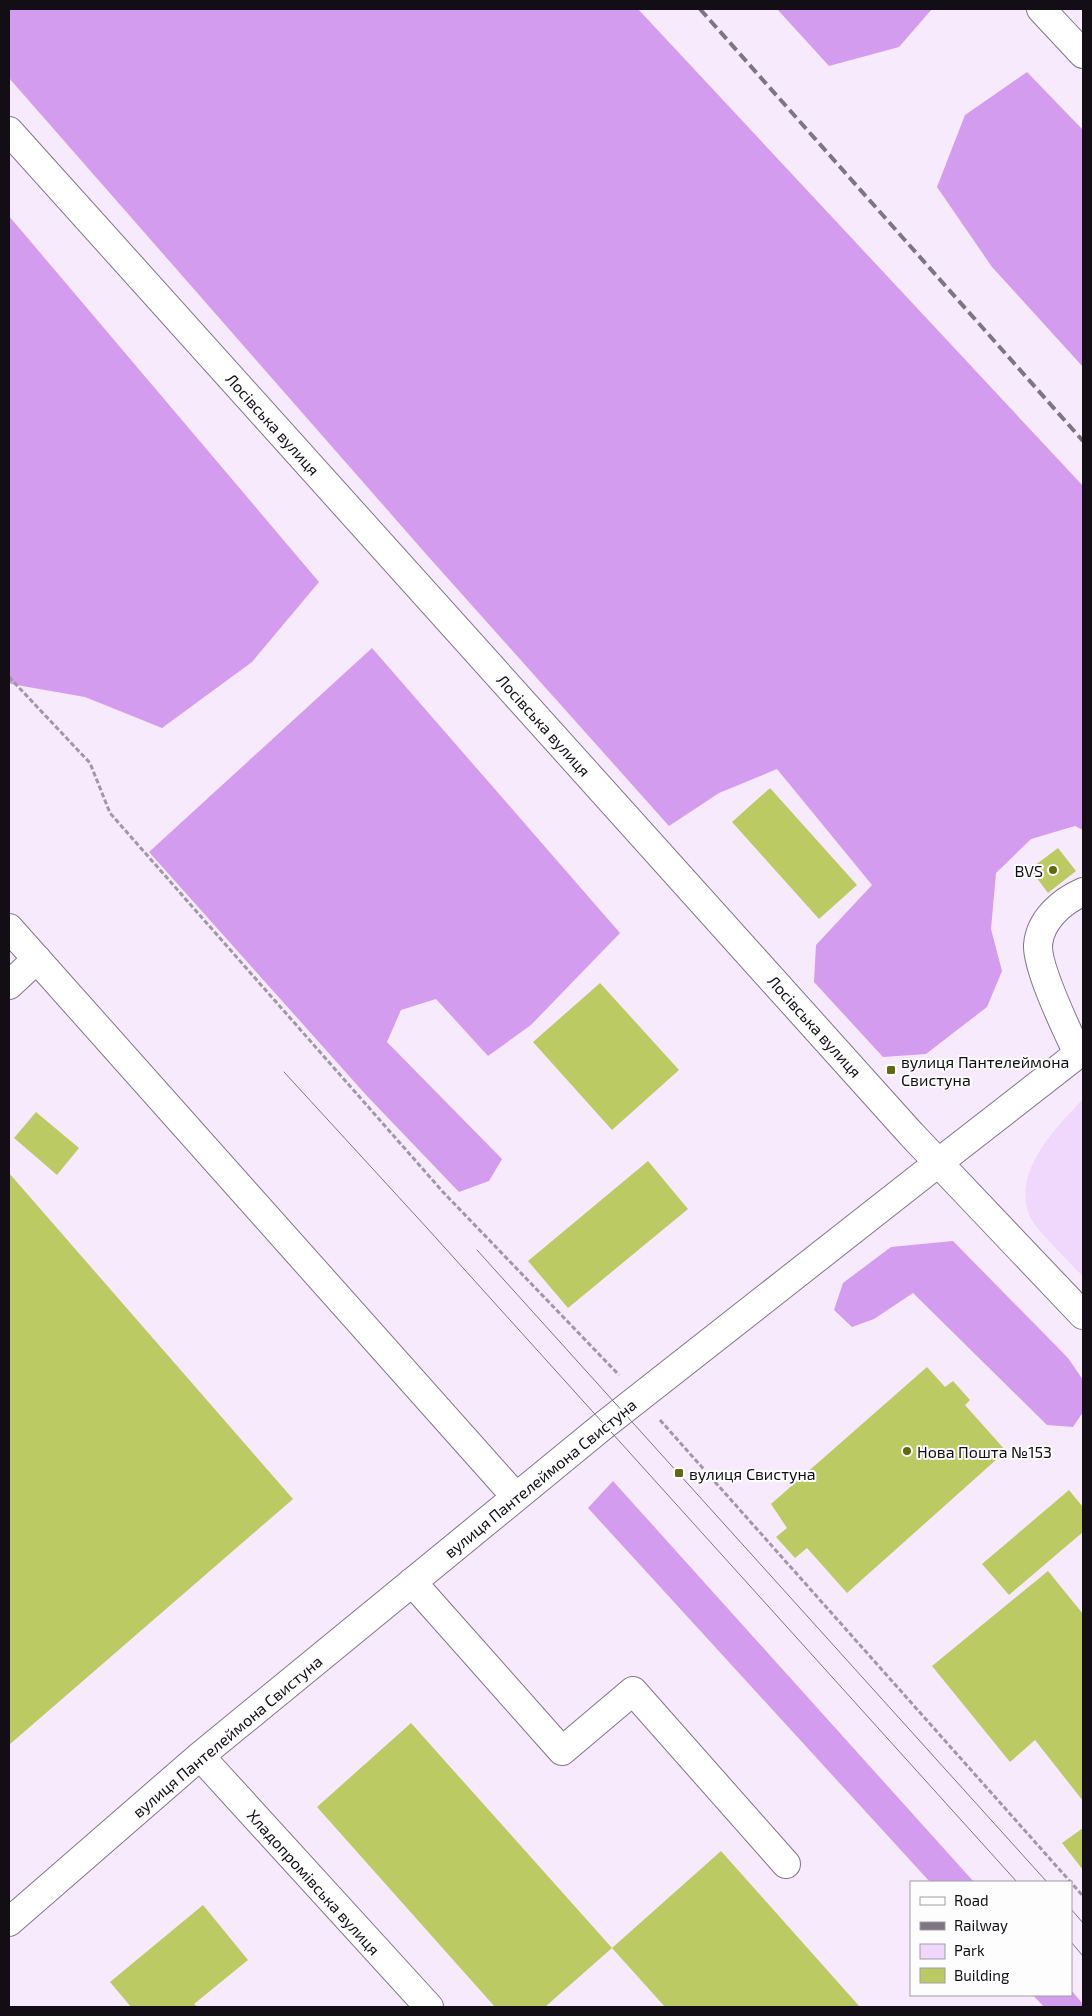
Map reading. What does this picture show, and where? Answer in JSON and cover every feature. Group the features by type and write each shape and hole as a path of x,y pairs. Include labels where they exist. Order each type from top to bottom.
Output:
{"main road":[{"path":"1041,9 1083,54"},
{"name":"Лосівська вулиця","path":"9,131 938,1163 1083,1315"},
{"path":"1081,1052 1057,1006 1040,958 1038,944 1044,925 1054,911 1069,898 1083,892"},
{"path":"9,928 516,1497"},
{"path":"9,985 37,959"},
{"name":"вулиця Пантелеймона Свистуна","path":"9,1922 200,1756 516,1497 640,1397 1081,1052"},
{"path":"412,1582 562,1751 633,1691 786,1864"},
{"name":"Хладопромівська вулиця","path":"200,1756 429,2007"}],"path":[{"path":"9,677 90,763 110,813 443,1192 640,1397 1070,1881"},
{"path":"1072,1884 1083,1896"}],"green space":[{"path":"1083,1099 1083,1277 1033,1222 1026,1200 1026,1184 1039,1152 1060,1124"}],"shaded area":[{"path":"9,9 638,9 1083,486 1083,830 1075,826 1031,839 996,873 991,929 1002,971 987,1007 926,1054 883,1057 814,982 816,945 872,885 777,769 719,793 669,826 426,554 9,78"},
{"path":"777,9 932,9 899,47 829,66"},
{"path":"1027,72 1083,130 1083,367 992,267 937,187 965,115"},
{"path":"9,216 319,582 252,662 162,728 85,697 11,684 9,682"},
{"path":"372,648 620,933 531,1025 488,1056 436,999 401,1010 387,1042 502,1159 489,1181 459,1192 367,1096 149,852"},
{"path":"953,1241 1068,1358 1083,1380 1083,1412 1073,1427 1047,1425 913,1293 874,1319 852,1327 834,1310 843,1283 891,1247"},
{"path":"613,1481 973,1881 929,1881 588,1508"},
{"path":"1072,1991 1083,2004 1083,2007 1044,2007 1034,1996 1072,1996"}],"building":[{"path":"770,788 857,885 819,919 732,822"},
{"name":"BVS","path":"1058,848 1076,871 1048,893 1030,869"},
{"path":"600,983 679,1070 612,1130 533,1042"},
{"path":"36,1112 79,1148 57,1175 14,1138"},
{"path":"648,1161 688,1209 568,1308 528,1261"},
{"path":"9,1173 293,1499 9,1745"},
{"path":"927,1367 945,1387 953,1381 970,1400 965,1405 1006,1451 847,1593 807,1548 795,1558 776,1537 787,1528 771,1504"},
{"path":"1069,1490 1083,1507 1083,1532 1009,1595 982,1564"},
{"path":"1048,1571 1083,1614 1083,1801 1035,1740 1010,1762 932,1666"},
{"path":"411,1723 612,1948 545,2007 495,2007 317,1807"},
{"path":"1083,1828 1083,1870 1062,1843"},
{"path":"721,1851 860,2007 665,2007 612,1948"},
{"path":"203,1905 248,1960 194,2004 198,2007 131,2007 110,1982"}],"tram line":[{"path":"284,1072 1016,1881"},
{"path":"477,1250 1046,1881"},
{"path":"1072,1910 1083,1923"},
{"path":"1072,1943 1083,1956"}],"railway":[{"path":"700,9 1083,441"}],"place":[{"name":"BVS","path":"1053,870"},
{"name":"вулиця Пантелеймона Свистуна","path":"891,1070"},
{"name":"Нова Пошта №153","path":"907,1451"},
{"name":"вулиця Свистуна","path":"679,1473"}]}
